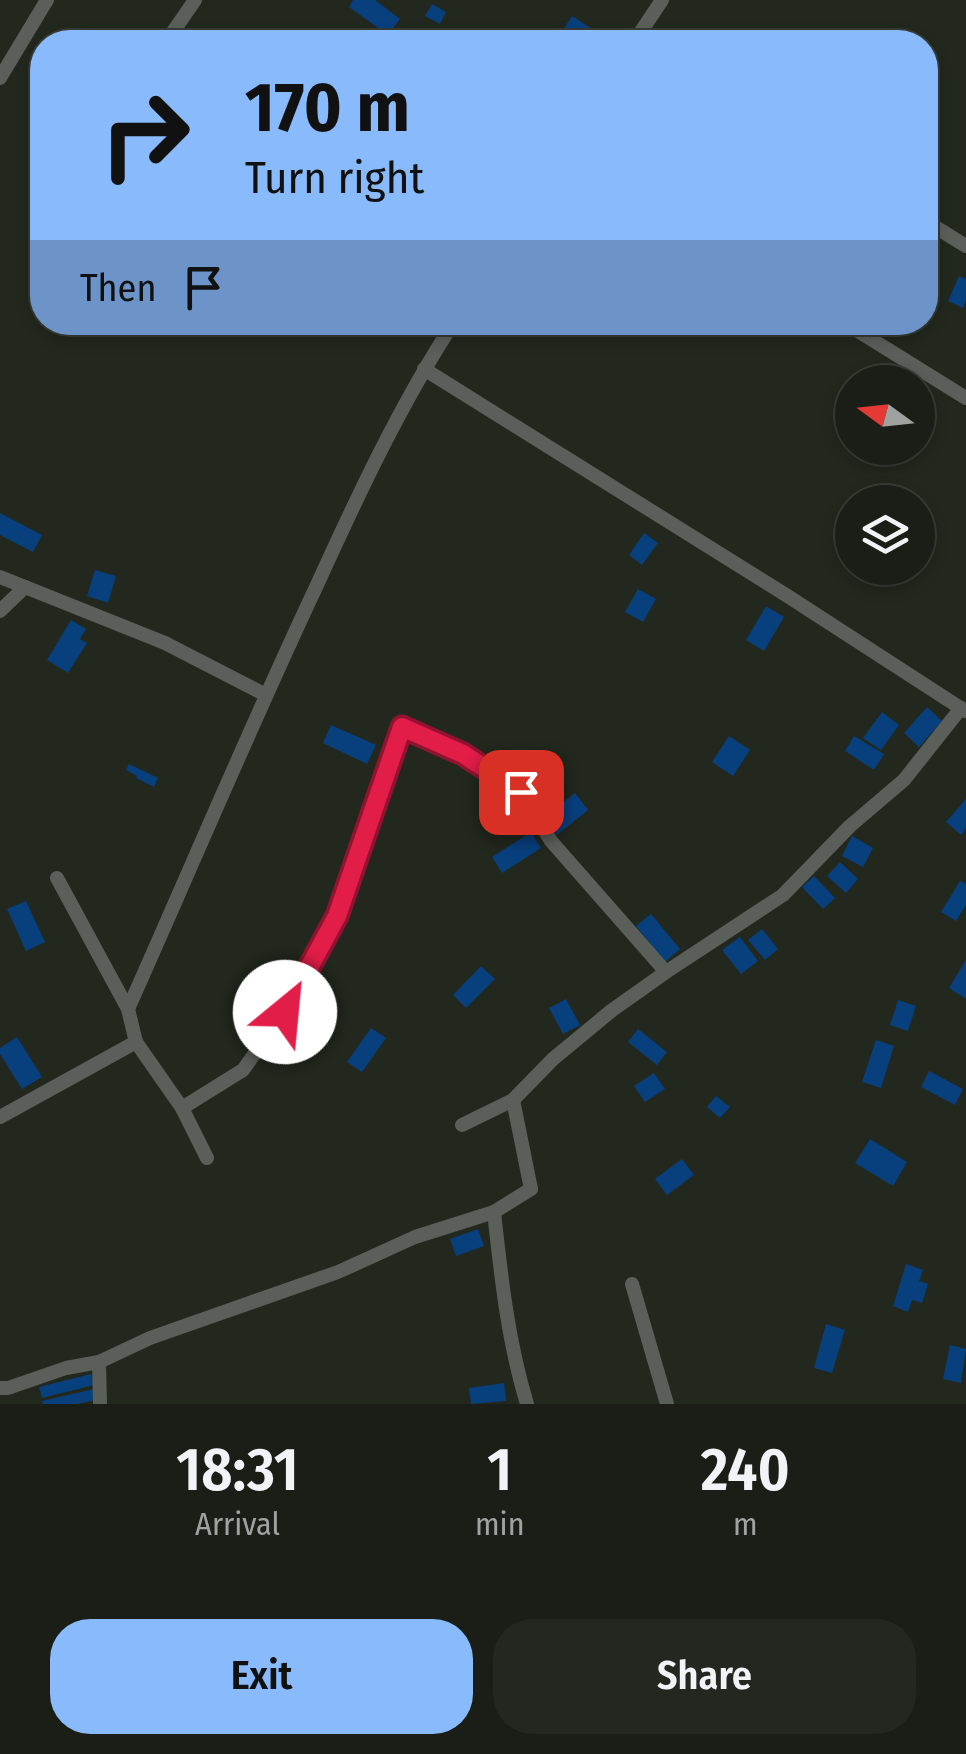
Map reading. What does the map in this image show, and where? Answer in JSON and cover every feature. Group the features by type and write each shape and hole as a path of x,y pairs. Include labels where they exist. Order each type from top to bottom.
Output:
{"street":[{"path":"0,78 47,0"},
{"path":"174,30 194,0"},
{"path":"642,30 662,0"},
{"path":"938,229 966,246"},
{"path":"128,1010 354,505 446,335"},
{"path":"864,335 966,398"},
{"path":"424,369 964,710 904,780 850,826 782,896 611,1011 553,1059 512,1100 462,1125"},
{"path":"0,578 165,643 266,695"},
{"path":"0,611 26,587"},
{"path":"182,1108 243,1070 285,1012 337,916 402,727 463,754 521,792 552,841 666,972"},
{"path":"56,878 128,1010 136,1042 182,1108 207,1158"},
{"path":"0,1116 136,1042"},
{"path":"0,1388 100,1362 150,1338 338,1272 415,1237 494,1212 531,1188 512,1100"},
{"path":"494,1212 502,1288 527,1404"},
{"path":"632,1284 667,1404"},
{"path":"100,1362 100,1404"}],"building":[{"path":"353,0 375,0 400,19 392,30 381,30 349,7"},
{"path":"432,4 446,12 440,24 425,16"},
{"path":"572,16 594,30 563,30"},
{"path":"959,276 966,279 963,308 948,301"},
{"path":"0,513 42,535 33,552 0,535"},
{"path":"644,533 658,543 642,565 629,555"},
{"path":"95,570 116,576 108,603 87,596"},
{"path":"638,589 656,599 643,622 625,612"},
{"path":"766,606 784,617 764,651 746,640"},
{"path":"71,620 86,629 80,639 87,643 68,673 47,660"},
{"path":"927,707 942,721 919,747 904,733"},
{"path":"882,712 899,725 881,750 863,738"},
{"path":"331,725 376,745 367,764 323,743"},
{"path":"729,736 750,750 733,776 712,762"},
{"path":"854,736 884,754 874,770 845,751"},
{"path":"535,760 544,767 531,785 522,779"},
{"path":"129,764 158,778 154,787 126,770"},
{"path":"575,793 588,810 557,835 543,818"},
{"path":"966,799 966,828 961,835 946,822"},
{"path":"531,832 541,848 502,873 492,857"},
{"path":"852,836 873,848 863,867 842,856"},
{"path":"840,862 858,879 846,893 827,876"},
{"path":"814,876 835,898 823,909 802,887"},
{"path":"960,881 966,884 966,905 956,921 941,912"},
{"path":"26,901 45,942 26,951 7,909"},
{"path":"651,914 680,949 665,962 636,926"},
{"path":"762,929 778,949 765,960 748,940"},
{"path":"740,937 758,961 741,974 722,950"},
{"path":"966,960 966,999 949,988"},
{"path":"481,966 495,979 466,1008 453,995"},
{"path":"566,999 580,1025 563,1034 549,1008"},
{"path":"898,1000 916,1006 908,1031 890,1025"},
{"path":"371,1028 386,1038 362,1072 347,1062"},
{"path":"638,1029 667,1052 657,1065 628,1042"},
{"path":"17,1037 42,1077 22,1089 0,1054 0,1048"},
{"path":"876,1040 894,1046 881,1088 862,1082"},
{"path":"929,1071 963,1089 955,1105 921,1087"},
{"path":"654,1073 665,1089 645,1102 634,1086"},
{"path":"716,1096 730,1107 720,1118 707,1107"},
{"path":"870,1139 907,1162 893,1186 855,1163"},
{"path":"682,1159 694,1175 667,1195 655,1179"},
{"path":"478,1229 484,1246 456,1256 450,1239"},
{"path":"906,1264 923,1270 919,1281 928,1284 922,1303 912,1300 908,1312 893,1306"},
{"path":"826,1324 845,1330 832,1373 814,1368"},
{"path":"950,1345 966,1349 961,1383 943,1379"},
{"path":"91,1374 94,1385 42,1398 39,1387"},
{"path":"504,1383 506,1401 471,1404 469,1388"},
{"path":"94,1389 96,1400 76,1404 42,1401"}],"route":[{"path":"285,1012 337,916 402,727 463,754 521,792"}]}
